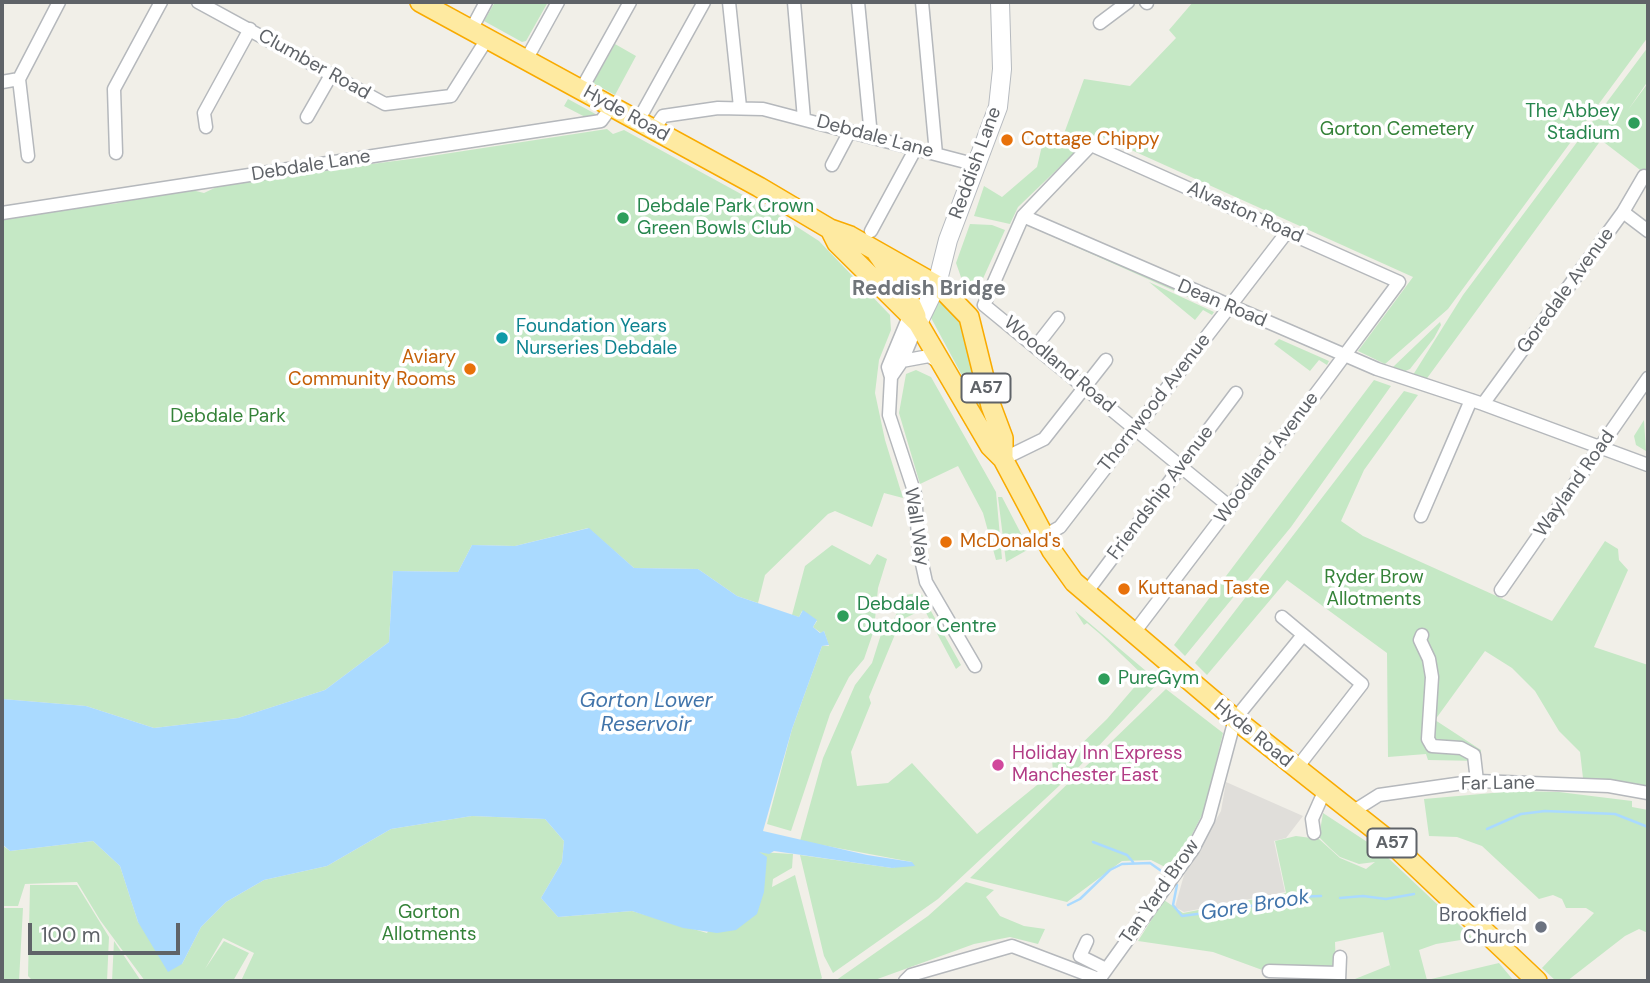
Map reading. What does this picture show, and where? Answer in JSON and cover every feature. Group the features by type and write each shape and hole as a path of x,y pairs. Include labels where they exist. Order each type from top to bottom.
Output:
{"highway":[{"name":"Hyde Road","path":"420,2 830,229 873,240 938,281 969,317 991,406 1003,438 1003,459"},
{"name":"Hyde Road","path":"830,229 837,243 914,315 931,357 962,398 990,446 1003,459 1065,571 1133,634 1428,875 1537,981"},
{"name":"A57","path":"873,240 914,315"}],"main road":[{"name":"Reddish Lane","path":"938,281 948,240 998,107 1002,69 1000,2"},
{"name":"Wall Way","path":"914,315 938,281"}],"street":[{"path":"28,156 19,79 59,2"},
{"path":"116,153 114,89 161,2"},
{"name":"Clumber Road","path":"198,2 384,104 439,100 451,96 458,89 479,34 486,2"},
{"path":"526,60 558,2"},
{"path":"582,90 630,2"},
{"path":"646,125 704,2"},
{"path":"729,2 740,107"},
{"path":"794,2 804,119"},
{"path":"858,2 871,136"},
{"path":"922,2 936,154"},
{"path":"1100,23 1128,2"},
{"path":"206,127 204,113 250,29"},
{"path":"307,117 331,75"},
{"path":"2,82 19,79"},
{"name":"Debdale Lane","path":"2,213 601,121 612,106"},
{"name":"Debdale Lane","path":"646,125 663,116 740,107 804,119 977,165"},
{"path":"832,165 850,131"},
{"name":"Alvaston Road","path":"1023,216 1091,145 1399,282"},
{"path":"873,240 916,148"},
{"name":"Goredale Avenue","path":"1421,516 1477,402 1623,212 1644,176"},
{"path":"1623,212 1648,231"},
{"name":"Woodland Road","path":"1023,216 984,305 1037,345 1230,507"},
{"name":"Dean Road","path":"1023,216 1344,356 1648,465"},
{"name":"Thornwood Avenue","path":"1044,536 1060,527 1287,232"},
{"name":"Woodland Avenue","path":"1133,634 1399,282"},
{"name":"Wall Way","path":"891,377 902,361 914,315"},
{"name":"Wall Way","path":"914,315 888,367 891,377 889,415 915,495 919,550 926,582 975,666"},
{"path":"1037,345 1058,318"},
{"path":"902,361 931,357"},
{"path":"1003,459 1044,439 1106,360"},
{"name":"Wayland Road","path":"1501,590 1648,378"},
{"name":"Friendship Avenue","path":"1086,593 1236,393"},
{"path":"1282,617 1362,684 1296,769"},
{"path":"1235,719 1303,635"},
{"path":"1422,635 1420,640 1432,677 1428,739 1432,746 1461,748 1474,755 1477,781"},
{"name":"Tan Yard Brow","path":"1101,976 1193,849 1208,820 1235,719"},
{"name":"Far Lane","path":"1352,811 1379,795 1477,781 1609,786 1648,793"},
{"path":"1314,833 1312,819 1324,792"},
{"path":"1087,941 1080,957 1101,976"},
{"path":"905,981 911,975 1012,946 1101,976"},
{"path":"1269,971 1339,977 1340,957"}],"shaded area":[{"path":"1226,782 1303,816 1286,838 1274,841 1285,892 1184,912 1175,907 1184,875 1221,811"}],"green space":[{"path":"495,2 548,2 526,41 522,42 484,21"},
{"name":"Gorton Cemetery","path":"1193,2 1648,2 1648,37 1448,309 1385,364 1358,351 1413,277 1098,135 1092,136 1018,207 1010,224 974,216 984,186 1002,197 1037,167 1044,137 1062,139 1084,79 1130,86 1176,38 1169,30"},
{"path":"615,44 636,56 615,95 593,83"},
{"path":"1648,47 1648,81 1628,110 1648,83 1648,176 1601,140 1425,381 1413,375 1463,295"},
{"path":"568,99 601,117 589,119 564,106"},
{"name":"Debdale Park","path":"607,129 613,134 624,130 774,212 819,241 890,315 891,330 879,360 875,393 885,440 903,498 884,493 872,527 835,511 828,514 765,575 758,603 737,596 698,569 634,568 588,528 515,546 472,545 458,572 393,571 389,642 325,690 238,718 154,728 86,706 2,699 2,216 66,206 113,204 188,189 204,193 225,183 418,158"},
{"path":"1031,223 1217,306 1215,309 1029,226"},
{"path":"970,224 992,225 1005,230 976,294 962,280 956,263"},
{"path":"1149,282 1214,312 1212,315 1203,310 1195,320"},
{"path":"938,299 948,306 965,327 998,442 930,316"},
{"path":"1440,322 1434,338 1410,369 1403,372 1393,367"},
{"path":"1279,339 1329,361 1327,365 1319,360 1310,371 1274,344"},
{"path":"916,370 931,377 996,492 1002,559 996,560 983,513 958,466 920,484 899,413 906,374"},
{"path":"1374,380 1391,386 1291,527 1185,656 1174,645"},
{"name":"Ryder Brow Allotments","path":"1404,391 1418,395 1364,470 1341,521 1363,536 1552,621 1605,541 1618,549 1619,560 1628,570 1594,647 1648,665 1648,786 1583,778 1580,752 1559,731 1535,691 1512,668 1485,651 1435,720 1481,750 1480,761 1428,760 1426,754 1388,757 1387,653 1287,580 1207,675 1195,663"},
{"path":"1644,420 1646,451 1636,445 1634,436"},
{"path":"998,497 1002,497 1029,549 1006,562"},
{"path":"832,545 870,565 877,554 887,559 878,588 874,630 864,659 849,677 830,714 791,831 767,824 792,729 822,646 829,646 824,631 821,633 813,627 817,621 802,611 799,617 792,615 805,566"},
{"path":"905,595 922,595 961,665 956,669 924,609 901,620 869,697 871,703 851,752 857,786 888,783 912,763 977,834 1053,772 1052,759 1057,752 1063,748 1070,755 1107,719 1144,676 1100,634 1087,623 1084,625 1075,611 1159,682 1075,771 938,899 833,973 824,956 800,855 892,868 912,862 800,841 823,758 855,685 872,663 883,628 890,628"},
{"path":"1166,689 1223,733 1205,809 1180,858 1169,873 1165,867 1151,860 1122,861 1067,902 970,878"},
{"path":"1515,791 1559,792 1632,801 1632,807 1648,810 1648,933 1639,929 1625,936 1567,981 1556,981 1542,968 1594,913 1586,908 1566,908 1562,899 1553,895 1539,899 1482,846 1457,837 1429,836 1424,799"},
{"path":"1323,813 1383,853 1380,857 1385,855 1473,938 1436,944 1419,950 1427,980 1499,963 1514,981 1350,981 1390,965 1383,932 1335,942 1336,969 1265,971 1213,952 1138,941 1164,900 1183,913 1286,893 1275,841 1296,836 1319,839 1340,858 1366,869 1375,862 1359,864 1340,857 1331,849 1319,837"},
{"name":"Gorton Allotments","path":"472,816 545,819 564,841 562,862 541,898 558,917 632,911 707,933 759,852 793,854 792,868 773,879 772,887 795,875 822,978 819,981 241,981 254,953 223,938 205,969 224,941 249,953 233,981 145,981 100,920 77,882 25,884 18,906 2,906 2,845 10,851 93,841 120,866 138,922 182,964 201,927 226,902 264,880 327,866 391,829"},
{"path":"966,882 994,890 986,897 1000,916 1024,926 1045,929 1038,944 1010,937 974,944 872,981 835,981 928,916"},
{"path":"30,885 77,885 109,937 107,981 33,981 28,976"},
{"path":"2,908 23,908 19,981 2,981"},
{"path":"114,941 141,981 112,981"}],"water":[{"name":"Gorton Lower Reservoir","path":"589,528 634,568 698,569 737,596 799,617 803,610 817,620 813,627 820,633 824,631 829,645 822,646 792,729 763,831 867,855 912,862 915,866 892,868 774,851 769,854 759,852 767,857 764,892 757,914 736,930 717,933 683,928 632,911 558,917 541,898 562,862 564,841 545,819 472,816 391,829 327,866 264,880 226,902 201,927 182,964 168,972 138,922 120,866 93,841 10,851 2,844 2,699 86,706 154,728 238,718 325,690 389,642 393,571 458,572 472,545 515,546"}],"waterway":[{"name":"Gore Brook","path":"1487,829 1521,814 1545,811 1615,814 1648,827"},
{"name":"Gore Brook","path":"1093,842 1127,855 1133,862"},
{"path":"1068,905 1080,899 1110,870 1122,864 1150,863 1167,875"},
{"name":"Gore Brook","path":"1177,885 1173,905 1182,916 1242,908 1292,897 1321,896"},
{"name":"Gore Brook","path":"1340,898 1363,896 1386,899 1414,894"}],"place":[{"name":"The Abbey Stadium","path":"1634,123"},
{"name":"Cottage Chippy","path":"1007,140"},
{"name":"Debdale Park Crown Green Bowls Club","path":"623,218"},
{"name":"Foundation Years Nurseries Debdale","path":"502,338"},
{"name":"Aviary Community Rooms","path":"470,369"},
{"name":"McDonald's","path":"946,542"},
{"name":"Kuttanad Taste","path":"1124,589"},
{"name":"Debdale Outdoor Centre","path":"843,616"},
{"name":"PureGym","path":"1104,679"},
{"name":"Holiday Inn Express Manchester East","path":"998,765"},
{"name":"Brookfield Church","path":"1541,927"}],"district":[{"name":"Reddish Bridge","path":"929,289"}]}
